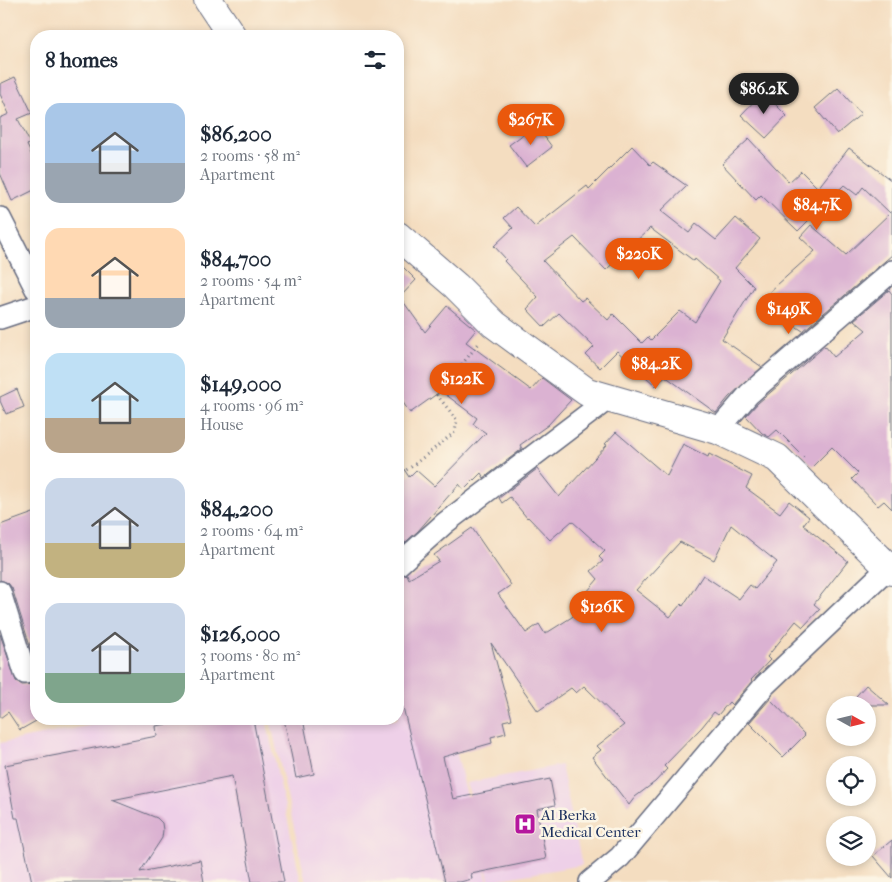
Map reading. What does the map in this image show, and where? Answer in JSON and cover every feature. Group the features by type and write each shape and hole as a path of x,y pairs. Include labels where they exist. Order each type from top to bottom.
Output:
{"street":[{"path":"208,0 228,30"},
{"path":"0,218 30,277"},
{"path":"404,241 456,286 494,324 587,392 718,430 777,458 890,569 766,685 620,857 590,882"},
{"path":"718,430 749,394 892,271"},
{"path":"0,318 30,308"},
{"path":"404,560 445,523 608,399"},
{"path":"0,592 26,673 30,672"}],"path":[{"path":"404,472 455,432 457,420 437,395 494,324"}],"shaded area":[{"path":"431,648 488,882 306,882 271,725 404,725 404,655"},
{"path":"92,725 267,725 301,882 0,882 0,743"},
{"name":"Al Berka Medical Center","path":"561,765 582,865 489,881 467,783"}],"building":[{"path":"15,77 30,109 30,114 18,119 30,143 27,145 30,152 30,192 12,201 0,173 0,118 9,114 0,94 0,84"},
{"path":"838,88 861,114 837,134 815,108"},
{"path":"763,92 787,116 766,138 741,115"},
{"path":"536,125 552,147 526,167 509,145"},
{"path":"749,139 789,182 801,171 818,188 849,148 892,181 892,255 803,331 758,302 815,251 800,237 811,225 846,255 890,213 863,187 857,195 844,185 798,231 761,195 756,200 722,164"},
{"path":"632,146 650,165 653,162 687,186 661,211 689,233 696,224 716,240 736,218 760,239 735,268 754,287 722,339 762,367 729,397 716,413 665,376 656,386 617,351 600,368 586,355 594,347 559,313 544,327 527,309 538,297 504,261 506,259 494,246 513,228 504,218 516,207 535,227 587,186 589,189","holes":["650,228 694,261 695,259 720,281 695,322 680,311 651,340 648,337 642,343 613,314 608,320 585,298 581,301 543,261 574,237 606,270"]},
{"path":"404,268 416,280 404,293"},
{"path":"889,290 892,294 892,509 884,501 878,506 852,479 858,473 832,447 813,466 777,430 769,437 762,433 746,416 758,403 825,346 834,357 866,330 854,320"},
{"path":"404,303 425,332 447,306 476,330 466,342 531,390 542,378 571,400 548,425 520,445 522,449 484,478 481,473 464,490 459,484 418,531 404,544 404,469 409,477 416,470 434,486 486,433 473,424 477,418 441,391 410,413 404,404"},
{"path":"17,389 24,407 6,414 0,397"},
{"path":"616,432 667,476 683,444 708,457 709,454 752,476 746,488 780,513 789,501 809,517 803,525 848,561 814,604 820,609 803,627 796,621 767,657 770,660 751,680 732,705 729,702 718,715 714,712 664,766 667,769 655,782 635,797 629,805 592,757 601,750 597,746 624,725 584,686 576,693 571,688 538,711 491,643 512,719 503,721 506,733 491,737 492,743 443,757 453,799 550,779 555,805 537,809 546,859 471,874 472,879 460,882 445,882 404,711 404,575 407,574 409,579 439,561 434,555 472,528 511,585 498,594 526,633 539,624 545,634 572,617 585,603 581,599 598,579 591,571 603,561 599,557 605,551 572,521 550,540 527,518 510,497 502,503 499,498 537,469 559,497 607,445 605,444","holes":["731,525 777,562 755,589 750,585 739,599 703,575 683,606 681,604 670,617 636,590 680,542 714,560"]},
{"path":"30,514 30,646 12,588 8,583 0,580 0,525"},
{"path":"0,634 16,681 22,685 30,684 30,724 20,730 8,712 0,718"},
{"path":"866,685 889,705 876,705 876,696 856,696"},
{"path":"770,699 805,735 783,757 749,723"},
{"path":"254,725 284,882 252,882 232,776 112,800 157,818 162,823 162,838 140,872 200,860 204,882 32,882 18,818 15,818 5,765 157,736 156,726"},
{"path":"285,725 304,725 314,774 296,778"},
{"path":"892,840 892,878 876,859 876,853"}],"place":[{"name":"Al Berka Medical Center","path":"525,824"}]}
